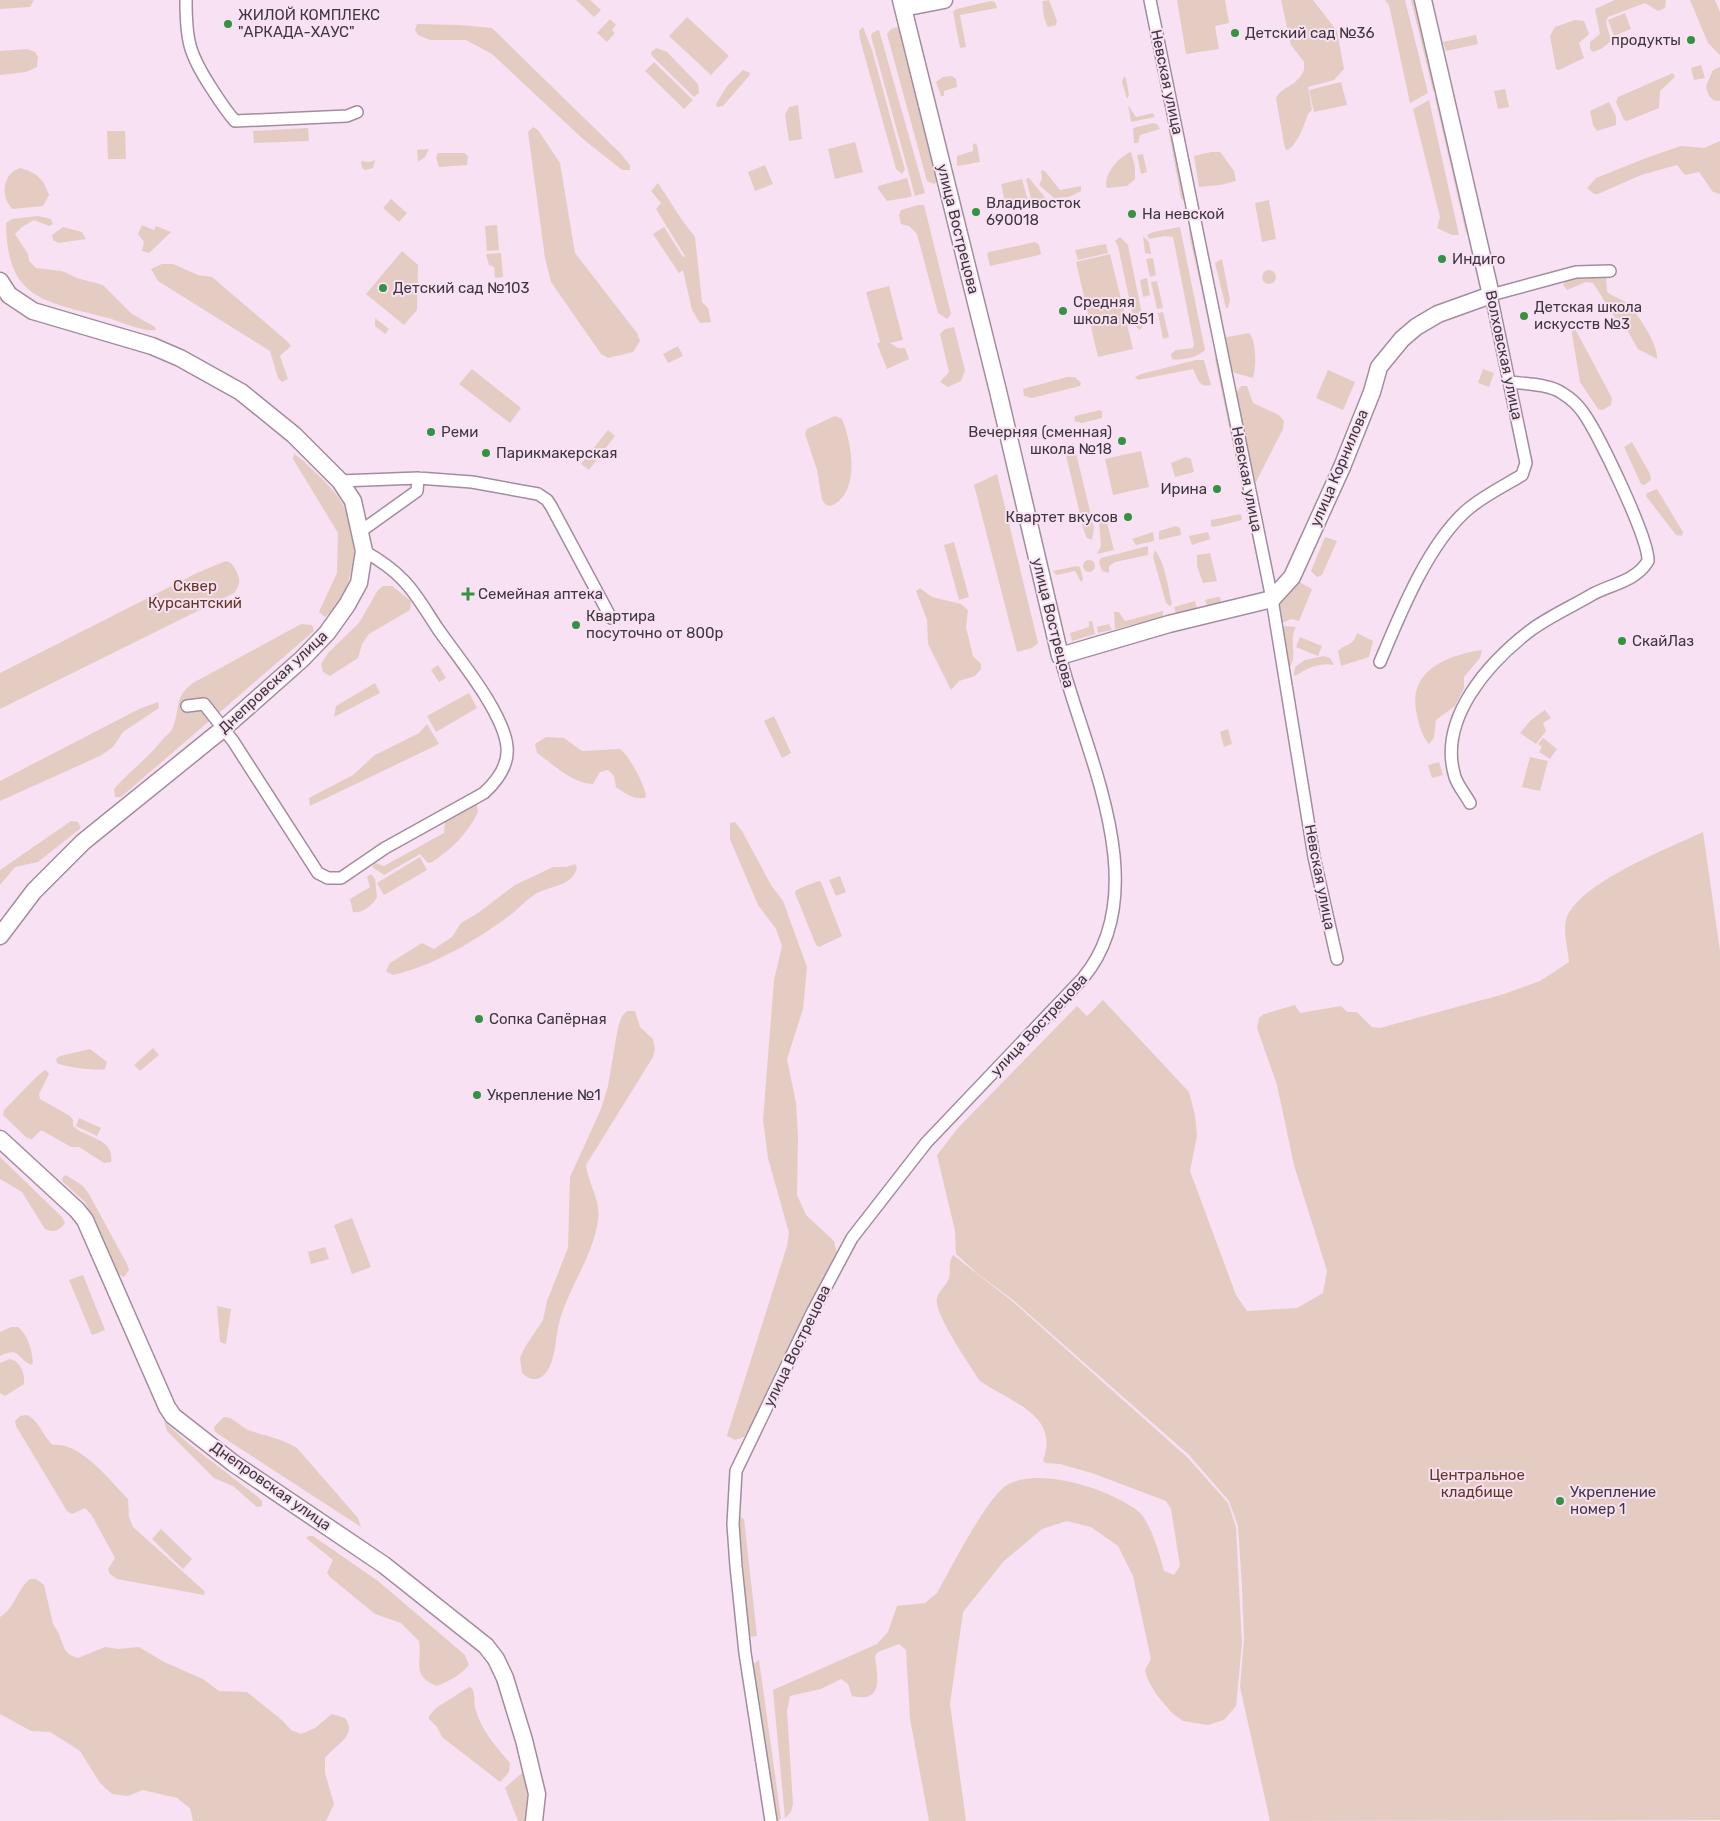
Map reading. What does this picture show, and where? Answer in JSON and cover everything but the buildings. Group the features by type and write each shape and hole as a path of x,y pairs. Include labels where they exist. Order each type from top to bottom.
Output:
{"main road":[{"path":"902,4 944,0"},
{"name":"Волховская улица","path":"1424,0 1491,295"},
{"name":"улица Вострецова","path":"902,4 998,391 1060,656"},
{"name":"Днепровская улица","path":"0,281 9,295 34,311 152,346 180,358 241,392 294,435 340,481 353,501 364,551 359,583 347,606 327,633 302,659 224,728 83,842 34,891 0,936"},
{"name":"улица Корнилова","path":"1272,599 1292,577 1342,467 1372,392 1379,367 1402,339 1416,327 1438,314 1491,295"},
{"path":"1060,656 1169,624 1272,599"},
{"name":"Днепровская улица","path":"0,1139 77,1210 85,1220 133,1335 173,1416 233,1463 384,1565 467,1631 496,1659 505,1678 537,1794 534,1821"}],"street":[{"path":"186,0 186,30 191,55 197,67 235,121 347,116 356,112"},
{"name":"Невская улица","path":"1150,0 1272,599 1314,857 1337,959"},
{"name":"улица Корнилова","path":"1491,295 1576,272 1610,271"},
{"name":"Волховская улица","path":"1380,662 1398,619 1442,536 1467,509 1524,472 1526,463 1491,295"},
{"path":"1470,803 1454,775 1452,748 1457,718 1474,690 1501,656 1532,630 1597,592 1630,578 1642,570 1648,561 1648,556 1631,509 1600,441 1581,410 1561,392 1510,382"},
{"path":"340,481 418,478 484,484 543,496 554,512 611,618"},
{"path":"361,531 412,495 419,485 418,478"},
{"path":"187,706 204,704 224,728 318,873 328,878 341,878 384,848 484,793 493,785 503,770 507,749 506,739 490,705 417,598 394,570 364,551"},
{"name":"улица Вострецова","path":"771,1821 745,1653 736,1566 734,1524 736,1471 813,1311 852,1238 926,1143 1083,978 1103,942 1111,921 1115,893 1114,856 1110,826 1060,656"}],"green space":[{"path":"0,0 34,0 30,7 0,9"},
{"path":"576,0 590,0 601,10 594,17"},
{"path":"1049,0 1057,21 1056,25 1048,27 1044,18 1043,1"},
{"path":"1177,0 1225,0 1229,23 1215,26 1219,49 1186,54"},
{"path":"1281,0 1313,0 1337,31 1344,69 1334,80 1308,87 1312,110 1308,114 1297,141 1290,149 1286,150 1276,98 1282,91 1298,80 1304,70 1304,62 1291,45"},
{"path":"1385,0 1405,0 1428,93 1410,103 1389,5"},
{"path":"1411,0 1419,0 1439,88 1433,91"},
{"path":"1615,0 1666,0 1665,8 1658,11 1645,3 1608,17 1606,22 1611,41 1601,49 1593,52 1590,49 1590,42 1600,34 1595,9"},
{"path":"1690,0 1715,0 1720,12 1720,55 1708,43"},
{"path":"991,1 995,2 997,8 960,15 966,47 960,48 953,12 956,9"},
{"path":"1625,13 1631,29 1614,36 1608,20"},
{"path":"687,17 729,56 711,75 669,36"},
{"path":"610,19 616,25 612,30 615,33 607,42 597,33"},
{"path":"1575,20 1584,21 1589,34 1579,43 1584,58 1559,70 1556,69 1550,36 1555,27"},
{"path":"417,24 492,28 620,153 630,165 630,170 622,170 583,139 492,54 466,40 430,40 418,35 415,30"},
{"path":"901,26 939,181 934,184 927,181 887,34 891,29"},
{"path":"863,27 872,50 905,169 902,174 896,169 860,39 859,31"},
{"path":"879,30 925,193 915,196 871,36 872,33"},
{"path":"1476,35 1478,44 1446,51 1443,42"},
{"path":"656,48 667,52 698,84 699,93 694,97 652,56 651,52"},
{"path":"27,49 35,52 38,57 37,67 26,72 0,75 0,51"},
{"path":"654,62 693,100 684,109 645,71"},
{"path":"1701,65 1705,78 1694,80 1691,68"},
{"path":"1720,67 1720,101 1717,101 1710,97 1706,86 1713,70"},
{"path":"743,70 750,73 749,76 723,106 717,107 716,104 727,86"},
{"path":"1673,73 1675,77 1660,91 1659,108 1627,121 1624,120 1616,102 1618,97"},
{"path":"952,76 956,79 957,87 944,91 944,96 941,96 936,82 943,77"},
{"path":"1124,76 1129,95 1127,99 1122,82"},
{"path":"1341,82 1347,105 1314,112 1309,90"},
{"path":"1505,89 1509,107 1498,109 1494,91"},
{"path":"1440,95 1471,232 1466,233 1435,98"},
{"path":"1429,100 1459,235 1452,235 1437,228 1440,217 1413,109"},
{"path":"1609,102 1616,116 1616,125 1597,131 1593,125 1590,111"},
{"path":"798,105 802,139 789,141 785,115 789,107"},
{"path":"1128,105 1136,117 1153,113 1155,117 1131,122"},
{"path":"1169,120 1187,204 1181,198 1168,128"},
{"path":"1153,123 1157,124 1160,129 1140,135 1138,143 1134,143 1133,128"},
{"path":"533,127 538,130 560,163 575,253 637,333 640,341 633,352 608,358 601,354 551,282 545,258 528,132"},
{"path":"308,128 309,141 254,143 253,131"},
{"path":"107,131 125,131 126,159 108,159"},
{"path":"1720,141 1720,194 1713,192 1699,172 1685,175 1677,165 1641,175 1598,194 1594,194 1587,188 1596,178 1646,158 1681,146 1704,148"},
{"path":"855,142 863,172 835,179 828,149"},
{"path":"973,143 977,145 980,162 957,166 957,156 973,151"},
{"path":"429,149 425,157 418,162 417,150"},
{"path":"1131,152 1135,167 1135,179 1127,186 1107,188 1106,183 1109,172 1121,158"},
{"path":"1220,152 1234,171 1236,181 1199,187 1194,156"},
{"path":"438,153 464,153 468,156 467,165 439,167 436,157"},
{"path":"1143,154 1147,172 1141,174 1137,155"},
{"path":"375,160 373,168 365,170 362,168 361,161 370,162"},
{"path":"765,165 773,184 755,191 748,172"},
{"path":"20,168 35,174 42,180 49,195 43,206 13,209 9,205 5,193 6,181 9,175"},
{"path":"1041,170 1045,171 1060,190 1081,186 1081,191 1069,197 1054,198 1039,185 1042,179"},
{"path":"907,178 912,195 910,197 887,201 878,189 878,186"},
{"path":"1029,178 1048,201 1037,204 1032,202 1026,179"},
{"path":"1022,179 1028,201 1006,206 1001,184"},
{"path":"658,183 695,237 702,302 708,308 711,322 700,323 692,310 683,270 679,273 653,234 664,227 683,257 685,256 656,209 661,203 651,191"},
{"path":"391,199 407,213 399,222 383,208"},
{"path":"1269,200 1276,239 1262,242 1255,203"},
{"path":"924,205 951,314 947,319 938,313 917,234 909,226 901,224 899,215 901,210"},
{"path":"1019,212 1020,218 1000,222 999,217"},
{"path":"38,216 51,219 53,224 49,226 34,220 15,234 28,254 29,261 36,268 62,271 77,278 103,285 132,314 155,327 156,330 138,328 65,307 33,293 22,282 13,268 8,248 6,223 12,219"},
{"path":"142,225 154,230 156,226 171,232 149,253 142,251 144,242 138,234"},
{"path":"497,225 499,250 487,251 485,226"},
{"path":"1191,225 1219,352 1216,354 1190,239 1189,229"},
{"path":"63,227 82,232 86,239 58,243 53,240 52,235"},
{"path":"1180,227 1205,350 1185,359 1172,359 1171,354 1176,350 1193,348 1194,344 1173,237 1165,236 1149,239 1147,235 1153,232"},
{"path":"1143,236 1149,242 1151,254 1145,253"},
{"path":"1120,237 1128,245 1144,324 1140,330 1135,326 1118,246 1115,241"},
{"path":"1035,242 1039,245 1041,254 990,266 987,254 989,252"},
{"path":"1106,244 1108,253 1078,260 1075,250"},
{"path":"402,251 418,265 417,310 404,325 366,294"},
{"path":"501,253 503,277 495,278 494,267 489,265 486,254"},
{"path":"1110,254 1133,349 1098,357 1076,262"},
{"path":"1153,258 1156,275 1150,277 1146,259"},
{"path":"1222,259 1230,300 1228,308 1226,308 1215,263"},
{"path":"162,264 173,264 198,275 212,277 287,341 291,346 280,356 288,379 282,382 278,378 270,351 158,281 151,269"},
{"path":"1269,270 1274,272 1276,277 1274,282 1269,284 1264,282 1262,277 1264,272"},
{"path":"1606,276 1607,292 1624,301 1635,312 1651,337 1657,353 1657,359 1638,349 1626,328 1616,319 1593,283 1586,282 1567,290 1563,285 1567,278"},
{"path":"1147,278 1150,295 1143,297 1140,280"},
{"path":"1157,281 1163,308 1157,309 1151,282"},
{"path":"889,286 903,340 890,343 898,348 905,348 909,359 887,369 877,344 880,342 866,292"},
{"path":"1163,312 1169,337 1163,339 1158,313"},
{"path":"375,318 389,329 385,334 375,326"},
{"path":"1573,325 1612,398 1611,405 1603,410 1598,409 1580,382 1571,328"},
{"path":"954,327 965,370 961,381 948,387 940,382 949,372 940,334 945,329"},
{"path":"1249,333 1255,348 1253,378 1235,373 1227,367 1222,338"},
{"path":"678,346 683,356 668,363 663,354"},
{"path":"1217,355 1250,519 1248,518 1215,359"},
{"path":"1196,360 1204,360 1211,385 1201,384 1193,369 1138,380 1135,377 1141,374"},
{"path":"472,369 521,408 510,423 459,384"},
{"path":"1483,369 1494,373 1489,387 1478,383"},
{"path":"1328,370 1355,382 1343,410 1316,398"},
{"path":"1067,377 1075,377 1081,383 1080,386 1032,398 1024,396 1023,389"},
{"path":"1241,386 1247,386 1253,403 1279,415 1284,421 1283,429 1256,482 1253,481 1236,393"},
{"path":"1100,410 1102,418 1082,423 1074,421 1075,416"},
{"path":"835,416 842,419 846,429 851,454 851,467 847,490 840,500 831,506 826,505 822,500 817,470 805,434 807,429"},
{"path":"608,430 615,436 589,470 581,464"},
{"path":"1632,442 1650,474 1651,480 1644,485 1641,484 1624,447"},
{"path":"1068,445 1074,448 1077,457 1094,528 1092,540 1087,538 1084,531 1065,451"},
{"path":"1141,451 1149,487 1113,495 1105,459"},
{"path":"294,454 317,474 337,496 345,508 353,532 353,560 348,581 338,603 325,617 319,612 337,573 338,533 293,459"},
{"path":"1186,457 1191,459 1194,472 1175,477 1171,463"},
{"path":"997,474 1038,643 1032,648 1017,652 974,485"},
{"path":"1657,489 1683,532 1682,536 1676,535 1646,496 1647,493"},
{"path":"1241,514 1242,520 1214,527 1211,526 1211,520"},
{"path":"1106,519 1114,550 1097,554 1101,546 1099,520"},
{"path":"1251,520 1269,591 1264,593 1251,531"},
{"path":"1176,526 1180,528 1181,535 1159,540 1159,531"},
{"path":"1153,532 1154,541 1136,545 1132,539"},
{"path":"1208,532 1210,539 1192,545 1189,536"},
{"path":"1325,537 1337,541 1322,575 1317,577 1311,571"},
{"path":"954,542 969,597 959,600 944,545"},
{"path":"1148,546 1148,555 1115,562 1109,566 1109,573 1102,571 1099,562 1101,558"},
{"path":"1155,550 1166,576 1172,604 1170,606 1166,603 1153,557"},
{"path":"1210,553 1217,581 1203,583 1197,566 1197,555"},
{"path":"1091,560 1094,561 1094,571 1087,572 1084,571 1083,564 1084,561"},
{"name":"Сквер Курсантский","path":"226,561 231,563 239,578 237,589 234,593 0,709 0,673 199,572"},
{"path":"1080,567 1083,579 1081,582 1075,571 1056,575 1053,571"},
{"path":"1294,579 1312,589 1299,621 1291,619 1280,624 1277,598"},
{"path":"383,586 392,586 411,601 410,610 369,634 362,644 358,658 330,676 323,672 321,664 328,653 359,623 378,590"},
{"path":"920,588 932,597 961,604 968,610 966,627 973,656 981,664 981,669 975,676 959,681 951,690 928,644 927,620 916,591"},
{"path":"1220,597 1221,601 1219,604 1207,606 1205,600"},
{"path":"1195,601 1197,609 1176,614 1174,607"},
{"path":"1163,611 1163,617 1115,629 1114,612 1119,612 1125,621"},
{"path":"1089,621 1092,621 1095,634 1072,641 1070,633 1089,627"},
{"path":"301,624 312,625 314,631 121,797 115,797 114,789 171,730 178,703 187,688"},
{"path":"1109,624 1112,630 1098,633 1097,627"},
{"path":"1285,626 1296,627 1290,667 1286,667 1279,631"},
{"path":"1357,633 1373,641 1369,657 1341,666 1338,651 1351,643"},
{"path":"1300,637 1322,646 1318,656 1296,647"},
{"path":"1482,650 1480,658 1464,677 1464,688 1455,706 1436,720 1434,738 1429,744 1424,738 1420,726 1415,700 1418,687 1424,676 1443,661 1469,652"},
{"path":"1324,656 1330,658 1334,665 1314,666 1295,676 1295,667 1305,660"},
{"path":"438,665 446,678 439,682 431,670"},
{"path":"375,683 380,693 334,717 336,706"},
{"path":"469,693 477,708 436,732 427,716"},
{"path":"158,702 159,708 123,732 113,747 100,756 0,801 0,781 139,709"},
{"path":"1545,710 1551,718 1543,723 1546,731 1536,744 1520,733 1531,720"},
{"path":"774,716 791,753 782,758 764,721"},
{"path":"427,724 439,744 310,806 309,798 353,775 375,755 419,733"},
{"path":"1228,729 1232,744 1224,747 1220,732"},
{"path":"546,737 564,738 582,751 620,749 624,752 636,772 646,797 634,797 616,787 614,776 608,770 600,772 593,784 578,781 556,768 537,753 535,744"},
{"path":"1543,738 1557,749 1550,759 1539,752 1542,747 1538,744"},
{"path":"1530,757 1548,761 1540,791 1522,787"},
{"path":"1439,762 1443,775 1432,778 1428,765"},
{"path":"476,802 478,812 464,834 446,852 432,862 428,863 420,854 384,875 372,867 375,863 384,866 444,833 445,820"},
{"path":"71,821 78,822 81,828 38,862 15,867 0,885 0,870"},
{"path":"735,822 742,831 771,885 783,901 807,967 803,1009 787,1059 796,1103 798,1136 797,1195 806,1215 834,1241 837,1254 775,1373 749,1429 744,1437 735,1440 727,1436 728,1432 787,1246 789,1233 768,1158 763,1120 774,980 782,946 776,929 758,905 730,839 730,823"},
{"name":"Центральное кладбище","path":"1703,832 1720,951 1720,1820 1270,1821 1240,1687 1244,1639 1242,1587 1238,1526 1229,1501 1189,1455 1013,1300 978,1274 956,1254 955,1231 937,1155 958,1128 1077,1006 1087,1016 1103,1000 1189,1092 1195,1115 1197,1136 1190,1171 1236,1295 1247,1311 1297,1308 1323,1293 1327,1271 1294,1165 1277,1085 1257,1028 1259,1018 1264,1014 1295,1005 1300,1013 1341,1006 1347,1012 1357,1012 1372,1027 1380,1028 1504,994 1540,981 1569,962 1565,935 1566,920 1573,907 1587,893 1647,857"},
{"path":"420,857 427,870 384,895 377,883"},
{"path":"575,864 577,868 574,874 565,883 534,895 500,923 456,950 409,971 393,975 386,971 390,963 422,943 434,949 452,937 461,923 478,913 515,885 553,867 566,867"},
{"path":"371,874 375,879 377,897 367,908 360,912 353,912 350,899 370,887 367,877"},
{"path":"840,876 846,892 836,896 829,880"},
{"path":"818,881 821,882 842,936 819,947 816,945 795,893 796,890"},
{"path":"627,1011 635,1011 640,1027 653,1039 655,1049 653,1057 586,1165 598,1205 598,1220 595,1234 586,1260 563,1310 549,1369 542,1377 530,1379 522,1373 520,1358 543,1320 547,1301 568,1248 570,1177 601,1109 608,1086 618,1027 622,1016"},
{"path":"153,1048 159,1055 140,1071 134,1065"},
{"path":"90,1049 107,1062 105,1069 80,1068 57,1063 56,1059 60,1056"},
{"path":"46,1070 49,1074 39,1094 40,1099 70,1116 73,1120 73,1126 78,1130 104,1143 111,1154 111,1162 104,1163 79,1147 71,1147 43,1131 40,1131 32,1139 27,1138 3,1115 4,1110 32,1081"},
{"path":"79,1118 101,1128 97,1136 76,1126"},
{"path":"0,1157 62,1217 65,1223 61,1228 54,1231 45,1229 22,1192 0,1179"},
{"path":"66,1175 83,1186 89,1194 127,1264 129,1270 124,1277 118,1274 85,1202 63,1182 62,1178"},
{"path":"352,1218 371,1267 352,1274 334,1225"},
{"path":"325,1247 329,1259 311,1264 308,1252"},
{"path":"953,1255 1012,1301 1188,1458 1228,1503 1236,1527 1242,1643 1236,1706 1224,1720 1208,1725 1183,1721 1172,1713 1156,1694 1148,1680 1145,1670 1151,1659 1133,1576 1118,1546 1091,1527 1067,1521 1042,1529 1004,1561 963,1612 950,1704 966,1821 929,1821 910,1719 906,1650 899,1644 878,1652 875,1656 877,1686 870,1696 852,1696 848,1684 841,1679 821,1689 790,1696 787,1711 793,1804 791,1812 785,1818 773,1690 877,1644 888,1632 897,1606 925,1603 937,1593 979,1518 999,1492 1007,1485 1021,1480 1038,1478 1056,1479 1075,1483 1112,1496 1139,1512 1143,1517 1154,1540 1164,1571 1174,1575 1180,1566 1171,1509 1166,1501 1092,1473 1060,1464 1045,1463 1043,1460 1047,1444 1044,1431 1038,1420 1028,1410 979,1380 946,1327 937,1305 938,1295 949,1278"},
{"path":"83,1275 105,1330 92,1335 69,1280"},
{"path":"217,1306 231,1309 226,1344 220,1342"},
{"path":"11,1327 18,1327 27,1338 33,1363 31,1365 17,1354 11,1352 0,1356 0,1332"},
{"path":"10,1359 17,1362 21,1368 24,1384 5,1396 0,1393 0,1363"},
{"path":"27,1415 35,1421 53,1445 63,1445 74,1449 103,1473 128,1499 129,1517 133,1527 201,1588 205,1592 204,1595 117,1579 110,1574 108,1569 115,1558 91,1514 85,1508 72,1514 67,1511 16,1426 15,1421 20,1416"},
{"path":"224,1417 231,1418 248,1430 279,1439 297,1448 358,1518 361,1527 215,1432 214,1427"},
{"path":"164,1421 189,1444 258,1497 262,1501 262,1506 257,1507 233,1486 214,1478 167,1431"},
{"path":"739,1516 744,1519 757,1636 749,1637"},
{"path":"161,1529 192,1559 183,1569 152,1539"},
{"path":"313,1536 378,1581 465,1655 469,1665 462,1672 437,1686 429,1682 420,1672 419,1641 401,1623 375,1614 330,1577 327,1573 333,1560 306,1538"},
{"path":"30,1579 36,1579 44,1585 53,1624 65,1650 70,1655 78,1658 105,1647 118,1649 139,1647 164,1662 203,1679 219,1691 247,1692 283,1721 291,1730 301,1734 315,1728 332,1714 345,1718 349,1730 347,1735 325,1758 325,1773 334,1804 326,1821 193,1821 190,1808 177,1798 143,1790 128,1796 112,1794 100,1783 80,1751 50,1732 31,1731 0,1714 0,1617 9,1609"},
{"path":"759,1660 781,1818 778,1821 752,1665"},
{"path":"469,1687 472,1688 475,1708 482,1725 510,1763 509,1772 500,1782 442,1737 437,1727 429,1719 429,1716 436,1708"},
{"path":"524,1771 528,1803 526,1821 518,1821 505,1788"}],"place":[{"name":"ЖИЛОЙ КОМПЛЕКС \"АРКАДА-ХАУС\"","path":"228,24"},
{"name":"Детский сад №36","path":"1235,33"},
{"name":"продукты","path":"1691,40"},
{"name":"Владивосток 690018","path":"976,212"},
{"name":"На невской","path":"1132,214"},
{"name":"Индиго","path":"1442,259"},
{"name":"Детский сад №103","path":"383,288"},
{"name":"Средняя школа №51","path":"1063,311"},
{"name":"Детская школа искусcтв №3","path":"1524,316"},
{"name":"Реми","path":"431,432"},
{"name":"Вечерняя (сменная) школа №18","path":"1122,441"},
{"name":"Парикмакерская","path":"486,453"},
{"name":"Ирина","path":"1217,489"},
{"name":"Квартет вкусов","path":"1128,517"},
{"name":"Семейная аптека","path":"468,594"},
{"name":"Квартира посуточно от 800р","path":"576,625"},
{"name":"СкайЛаз","path":"1622,641"},
{"name":"Сопка Сапёрная","path":"479,1019"},
{"name":"Укрепление №1","path":"477,1095"},
{"name":"Укрепление номер 1","path":"1560,1501"}]}
